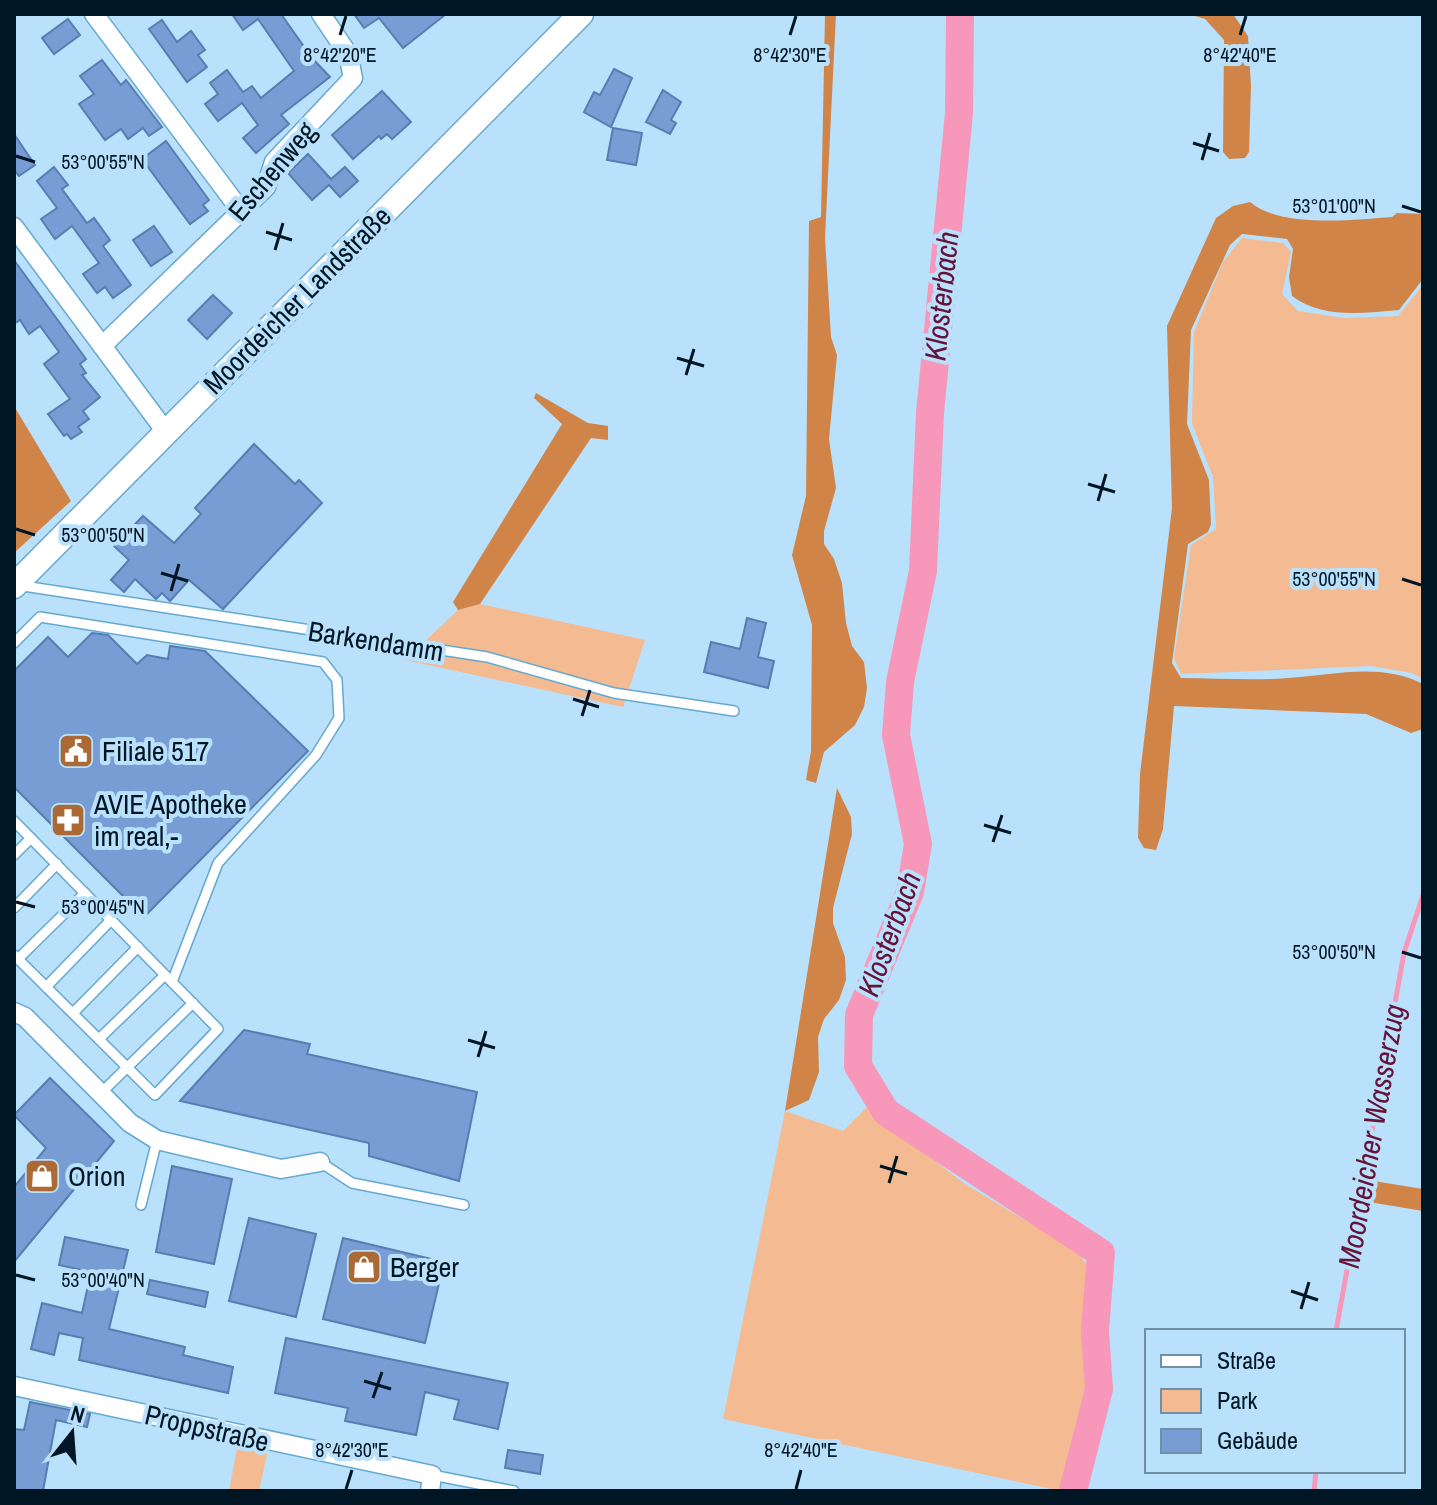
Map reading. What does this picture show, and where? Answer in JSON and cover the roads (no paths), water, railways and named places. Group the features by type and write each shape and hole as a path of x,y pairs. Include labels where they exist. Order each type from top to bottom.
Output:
{"main road":[{"name":"Moordeicher Landstraße","path":"15,586 581,14"}],"street":[{"path":"94,14 241,211"},
{"name":"Eschenweg","path":"102,346 266,187 274,162 353,78 348,54 321,14"},
{"path":"14,227 166,432"},
{"path":"14,1012 25,1017 130,1123 157,1140 281,1169 320,1162"},
{"name":"Proppstraße","path":"14,1386 431,1483"}],"lane":[{"name":"Barkendamm","path":"15,586 487,657 614,693 734,711"},
{"path":"14,643 40,617 323,662 337,680 339,718 316,755 218,863 169,978 99,1039"},
{"path":"14,821 169,978 218,1029 155,1095 16,957 85,893"},
{"path":"14,855 31,838"},
{"path":"14,908 57,864"},
{"path":"46,987 111,920"},
{"path":"73,1013 138,947"},
{"path":"102,1092 193,1003"},
{"path":"141,1205 157,1140"},
{"path":"320,1162 352,1183 464,1205"},
{"path":"431,1483 514,1491"}],"waterway":[{"name":"Klosterbach","path":"960,14 959,113 930,413 923,571 900,682 896,735 918,844 910,892 859,1015 858,1066 886,1112 1101,1253 1095,1331 1099,1389 1073,1491"},
{"name":"Moordeicher Wasserzug","path":"1336,1329 1404,953 1423,895"},
{"name":"Moordeicher Wasserzug","path":"1314,1491 1316,1473"}],"place":[{"name":"Filiale 517","path":"76,751"},
{"name":"AVIE Apotheke im real,-","path":"68,820"},
{"name":"Orion","path":"42,1176"},
{"name":"Berger","path":"364,1267"}]}
